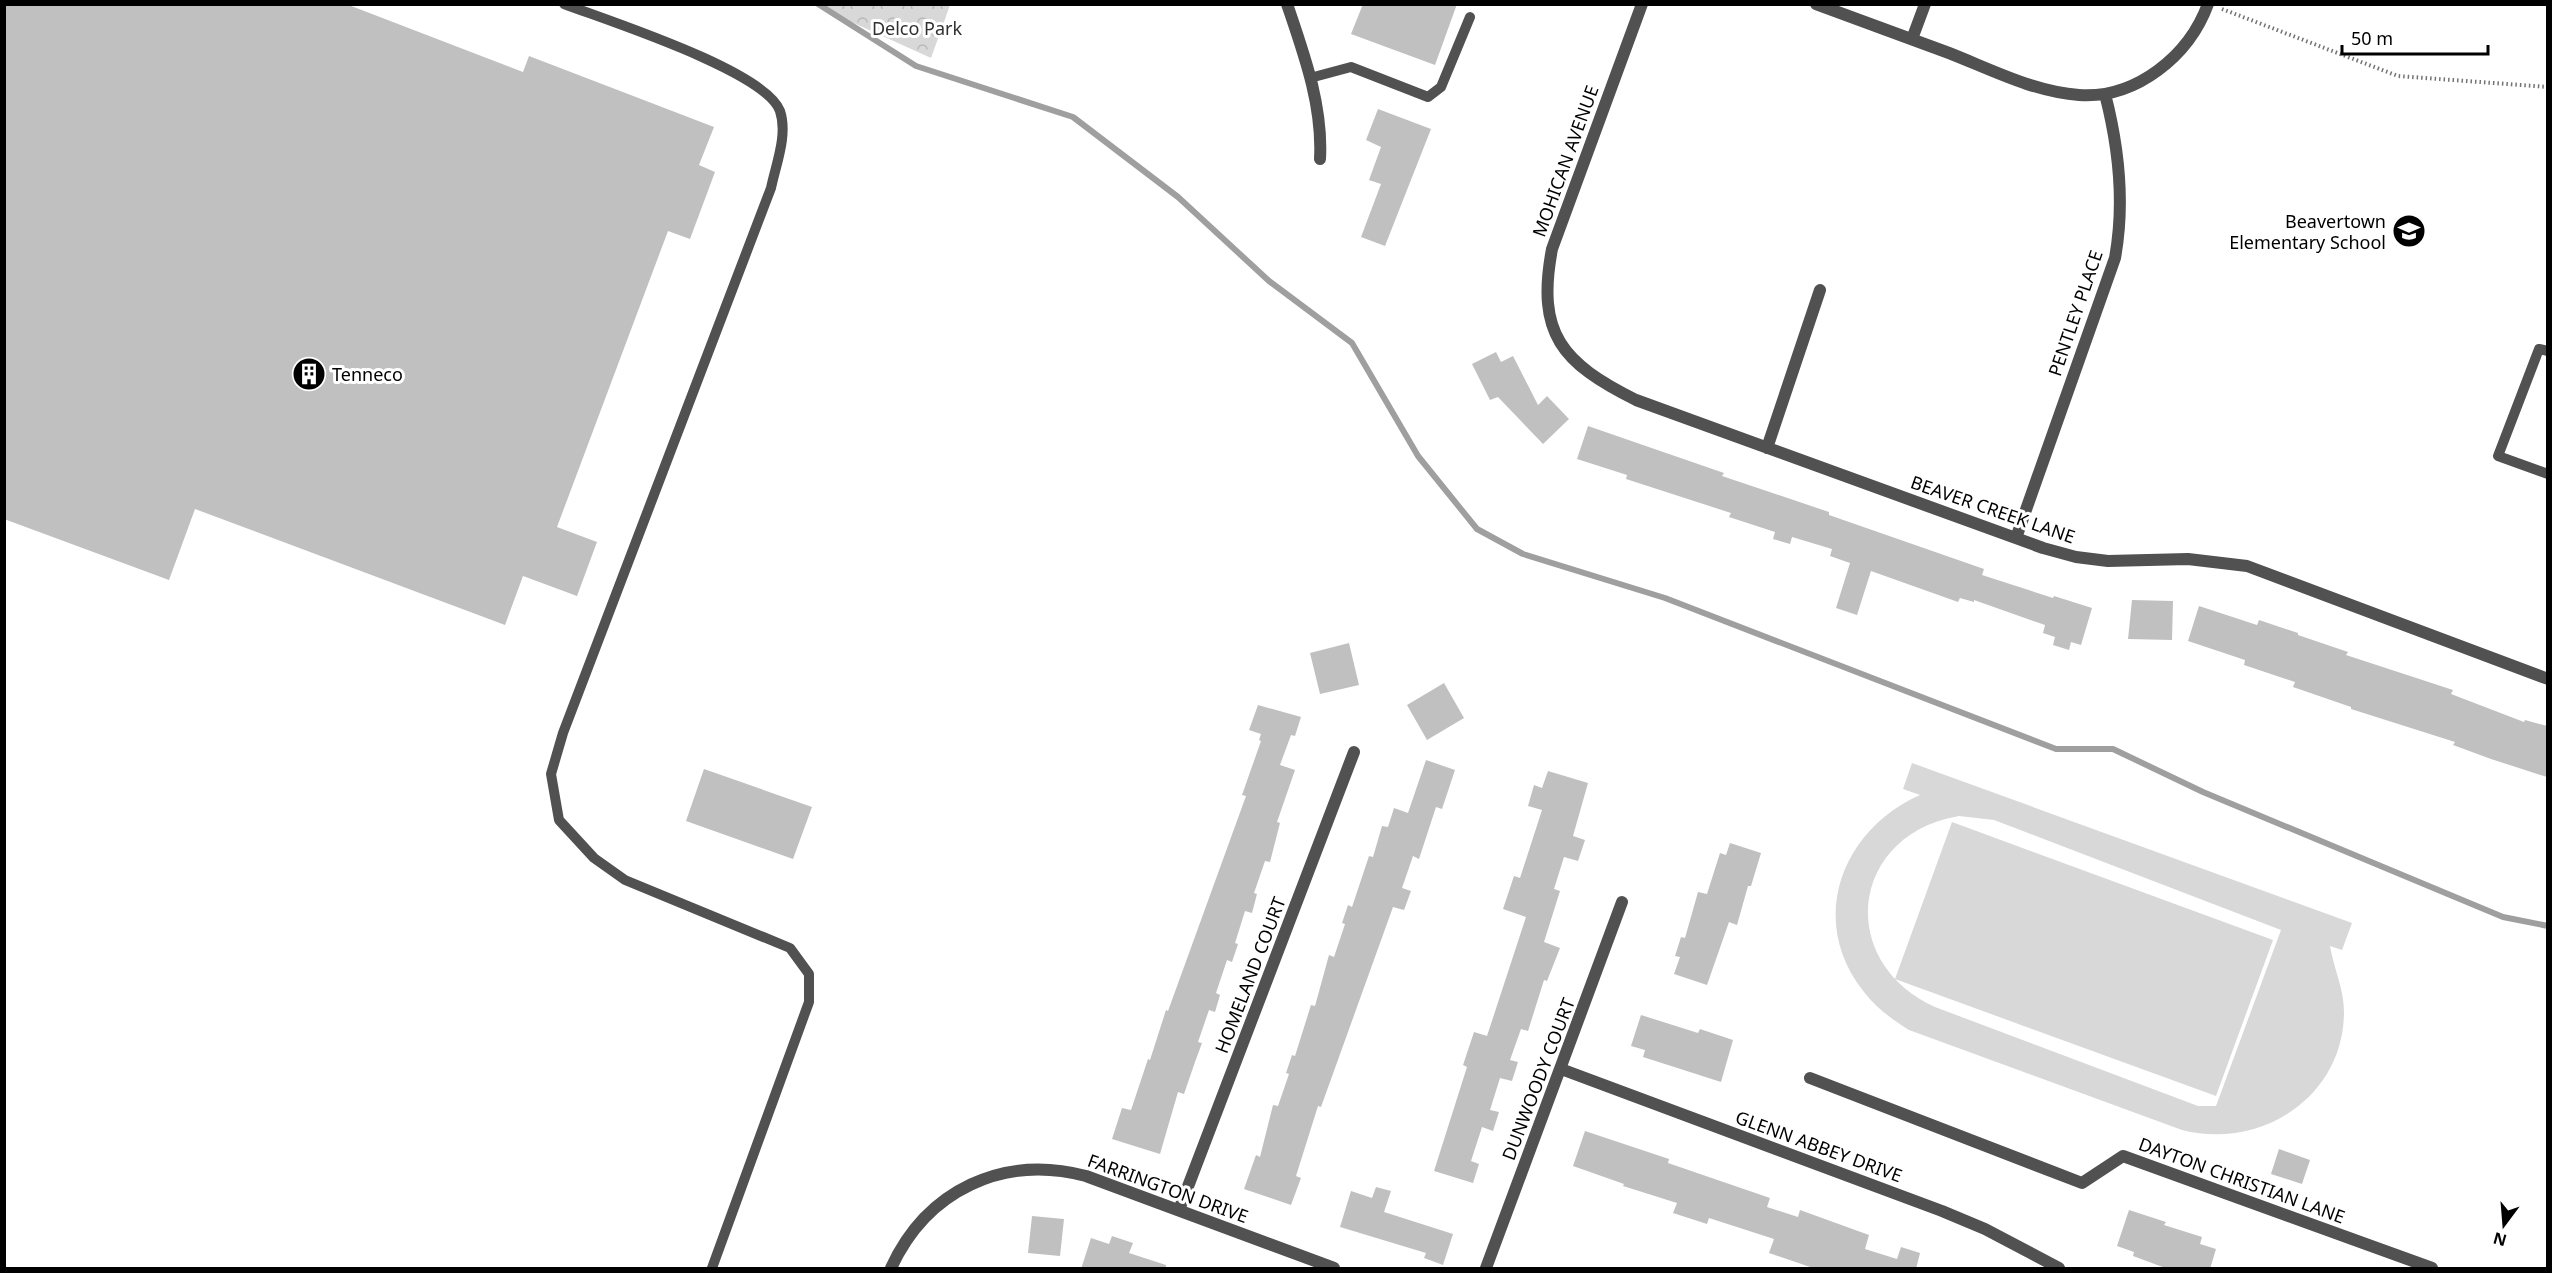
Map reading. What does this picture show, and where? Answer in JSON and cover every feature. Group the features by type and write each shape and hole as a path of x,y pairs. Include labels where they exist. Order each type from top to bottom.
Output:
{"street":[{"path":"1287,4 1310,78 1318,117 1320,159"},
{"name":"MOHICAN AVENUE","path":"1556,334 1547,306 1546,280 1552,249 1642,4"},
{"path":"1816,4 2019,80 2057,92 2080,95 2105,94 2134,85 2155,73 2175,57 2214,7"},
{"path":"1912,39 1925,4"},
{"name":"PENTLEY PLACE","path":"2016,538 2115,258 2120,228 2121,194 2115,142 2105,94"},
{"path":"1767,448 1820,290"},
{"name":"BEAVER CREEK LANE","path":"1556,334 1567,352 1586,371 1604,384 1636,400 2016,538 2076,557 2108,561 2188,560 2247,566 2547,678"},
{"name":"HOMELAND COURT","path":"1179,1210 1354,752"},
{"name":"DUNWOODY COURT","path":"1486,1269 1622,902"},
{"name":"GLENN ABBEY DRIVE","path":"1561,1069 1942,1210 1985,1228 2059,1269"},
{"name":"DAYTON CHRISTIAN LANE","path":"1810,1078 2082,1183 2123,1156 2432,1269"},
{"name":"FARRINGTON DRIVE","path":"891,1269 904,1243 925,1216 940,1203 965,1188 996,1175 1024,1170 1051,1170 1086,1176 1334,1269"}],"lane":[{"path":"564,4 709,59 758,87 780,110 782,140 771,188 563,733 552,774 559,820 594,858 626,880 790,948 809,974 809,1002 712,1269"},
{"path":"1310,78 1351,68 1428,97 1441,87 1470,17"},
{"path":"2547,351 2540,349 2498,456 2547,474"}],"path":[{"path":"2214,7 2398,76 2547,87"}],"green space":[{"name":"Delco Park","path":"814,5 950,5 931,58"},
{"path":"1912,763 2352,923 2342,950 2330,946 2344,1013 2340,1043 2329,1070 2313,1093 2292,1111 2267,1124 2240,1132 2211,1134 2182,1130 1909,1030 1885,1013 1864,992 1847,965 1838,936 1836,908 1841,880 1853,854 1870,831 1893,811 1920,795 1903,789","holes":["1959,816 1994,820 2281,930 2216,1106 2198,1106 1935,1007 1903,987 1881,961 1870,932 1869,901 1877,872 1895,847 1923,828"]},
{"path":"1952,822 2273,940 2216,1096 1895,979"}],"building":[{"name":"Tenneco","path":"4,4 346,4 523,72 529,56 714,127 699,165 715,172 690,239 668,231 557,527 597,542 577,596 523,576 505,625 195,509 169,580 4,519"},
{"path":"1363,4 1457,4 1435,65 1351,34"},
{"path":"1378,109 1431,129 1385,246 1361,237 1381,184 1369,180 1381,147 1366,140"},
{"path":"1496,352 1501,362 1513,356 1538,405 1547,396 1569,419 1543,444 1498,397 1490,400 1472,364"},
{"path":"1588,426 1724,473 1722,476 1829,512 1829,515 1984,569 1982,575 2092,608 2081,645 2071,642 2069,650 2053,645 2055,637 2043,633 2045,625 1974,600 1974,602 1960,598 1958,602 1871,571 1857,615 1836,608 1850,563 1830,556 1832,549 1792,537 1790,544 1773,539 1775,532 1729,517 1731,513 1626,479 1627,475 1577,459"},
{"path":"2132,600 2173,601 2172,640 2128,639"},
{"path":"2199,606 2257,625 2259,620 2298,633 2298,635 2348,652 2346,655 2453,690 2451,694 2524,722 2525,720 2547,726 2547,777 2453,745 2455,742 2351,709 2351,707 2293,687 2295,682 2244,665 2245,660 2188,641"},
{"path":"1349,643 1359,685 1320,694 1310,653"},
{"path":"1444,683 1464,718 1427,740 1407,705"},
{"path":"1258,705 1301,717 1295,736 1291,735 1280,765 1295,770 1277,822 1280,823 1270,862 1265,861 1254,893 1257,894 1252,913 1245,911 1232,962 1227,960 1216,993 1220,995 1215,1012 1209,1010 1198,1042 1202,1043 1184,1094 1178,1092 1160,1154 1112,1139 1122,1108 1131,1110 1246,796 1242,795 1261,741 1259,740 1261,734 1249,730"},
{"path":"1426,760 1455,770 1442,809 1436,807 1419,859 1413,856 1402,888 1411,891 1404,910 1393,907 1321,1107 1318,1106 1296,1176 1301,1178 1291,1205 1244,1189 1256,1155 1260,1157 1273,1105 1278,1106 1289,1074 1286,1073 1292,1055 1295,1056 1311,1005 1315,1006 1329,955 1334,957 1345,924 1342,923 1348,905 1352,907 1369,856 1373,857 1382,826 1388,827 1394,808 1408,813"},
{"path":"704,769 812,807 793,859 686,821"},
{"path":"1548,771 1588,783 1573,836 1585,840 1578,861 1564,857 1554,889 1560,891 1544,942 1560,948 1547,981 1544,980 1528,1031 1521,1029 1510,1060 1518,1062 1512,1081 1500,1078 1490,1110 1499,1112 1493,1131 1482,1127 1471,1161 1479,1164 1473,1183 1434,1171 1467,1067 1463,1065 1474,1032 1487,1036 1526,917 1503,909 1514,876 1520,878 1542,810 1528,806 1534,785 1542,788"},
{"path":"1730,843 1761,853 1751,886 1748,886 1737,925 1729,922 1707,985 1674,974 1680,957 1675,956 1681,937 1685,938 1698,892 1707,894 1720,853 1726,855"},
{"path":"1641,1015 1698,1033 1700,1029 1733,1040 1721,1082 1643,1057 1645,1050 1631,1046"},
{"path":"1585,1131 1669,1159 1668,1163 1770,1198 1767,1207 1798,1217 1800,1210 1869,1235 1865,1249 1897,1259 1901,1247 1920,1253 1916,1269 1816,1269 1769,1253 1774,1239 1709,1218 1707,1224 1673,1213 1677,1203 1623,1186 1624,1184 1573,1166"},
{"path":"2279,1149 2310,1160 2302,1184 2271,1174"},
{"path":"1376,1187 1391,1191 1384,1212 1453,1234 1443,1265 1424,1258 1426,1253 1340,1227 1351,1191 1372,1198"},
{"path":"2129,1210 2166,1222 2164,1225 2202,1237 2200,1244 2216,1249 2210,1269 2168,1269 2133,1256 2134,1252 2117,1246"},
{"path":"1032,1216 1064,1219 1060,1256 1028,1253"},
{"path":"1112,1236 1133,1243 1129,1253 1166,1265 1166,1269 1081,1269 1091,1238 1109,1244"}],"waterway":[{"path":"818,4 916,66 1073,117 1178,197 1269,281 1352,343 1418,456 1477,529 1523,554 1665,598 2056,749 2113,749 2203,792 2503,917 2548,926"}],"place":[{"name":"Beavertown Elementary School","path":"2409,231"},
{"name":"Tenneco","path":"309,374"}]}
